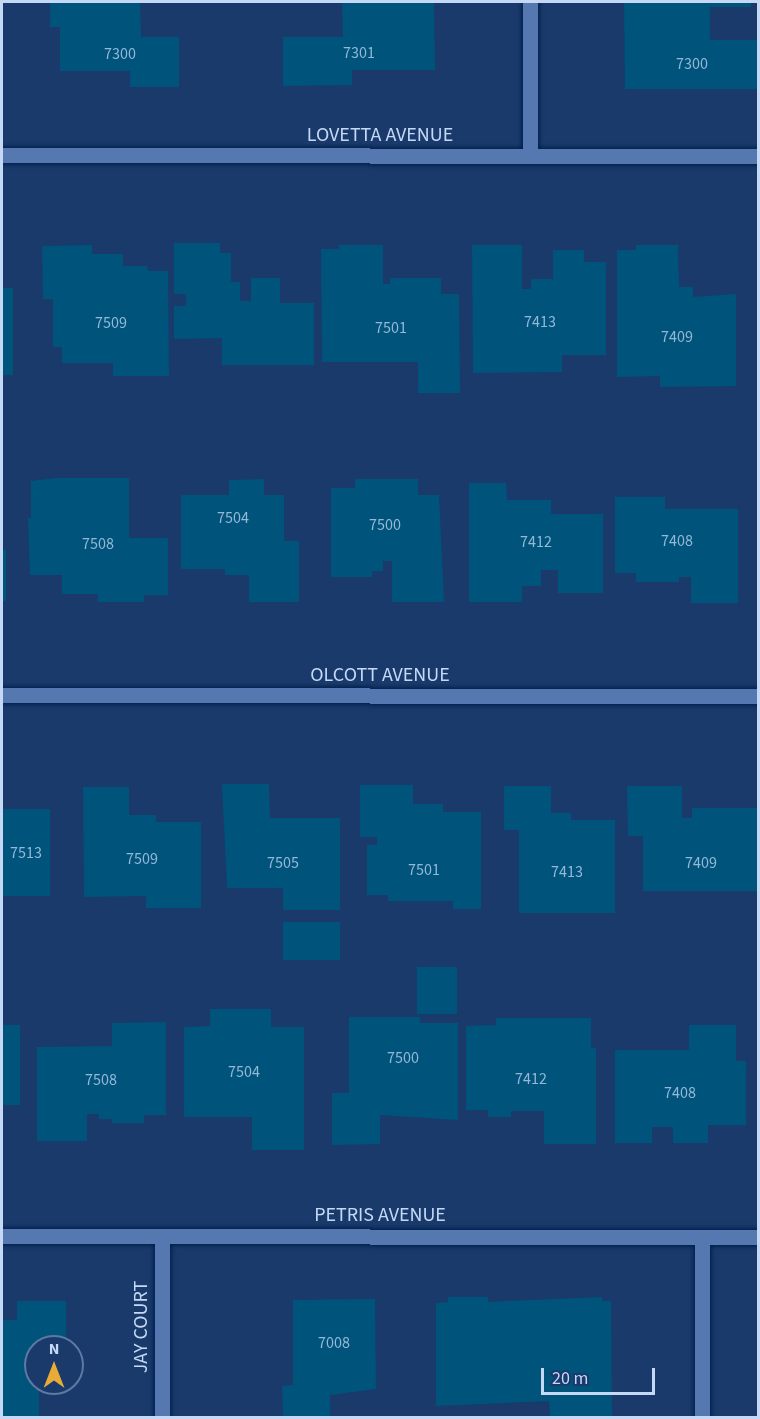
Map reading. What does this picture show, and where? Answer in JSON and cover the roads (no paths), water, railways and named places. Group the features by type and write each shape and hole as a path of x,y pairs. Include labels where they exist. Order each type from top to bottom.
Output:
{"street":[{"path":"530,2 530,156"},
{"name":"LOVETTA AVENUE","path":"2,155 759,156"},
{"name":"OLCOTT AVENUE","path":"2,695 759,696"},
{"name":"PETRIS AVENUE","path":"2,1236 759,1237"},
{"name":"JAY COURT","path":"162,1236 162,1418"},
{"path":"702,1237 702,1418"}]}
